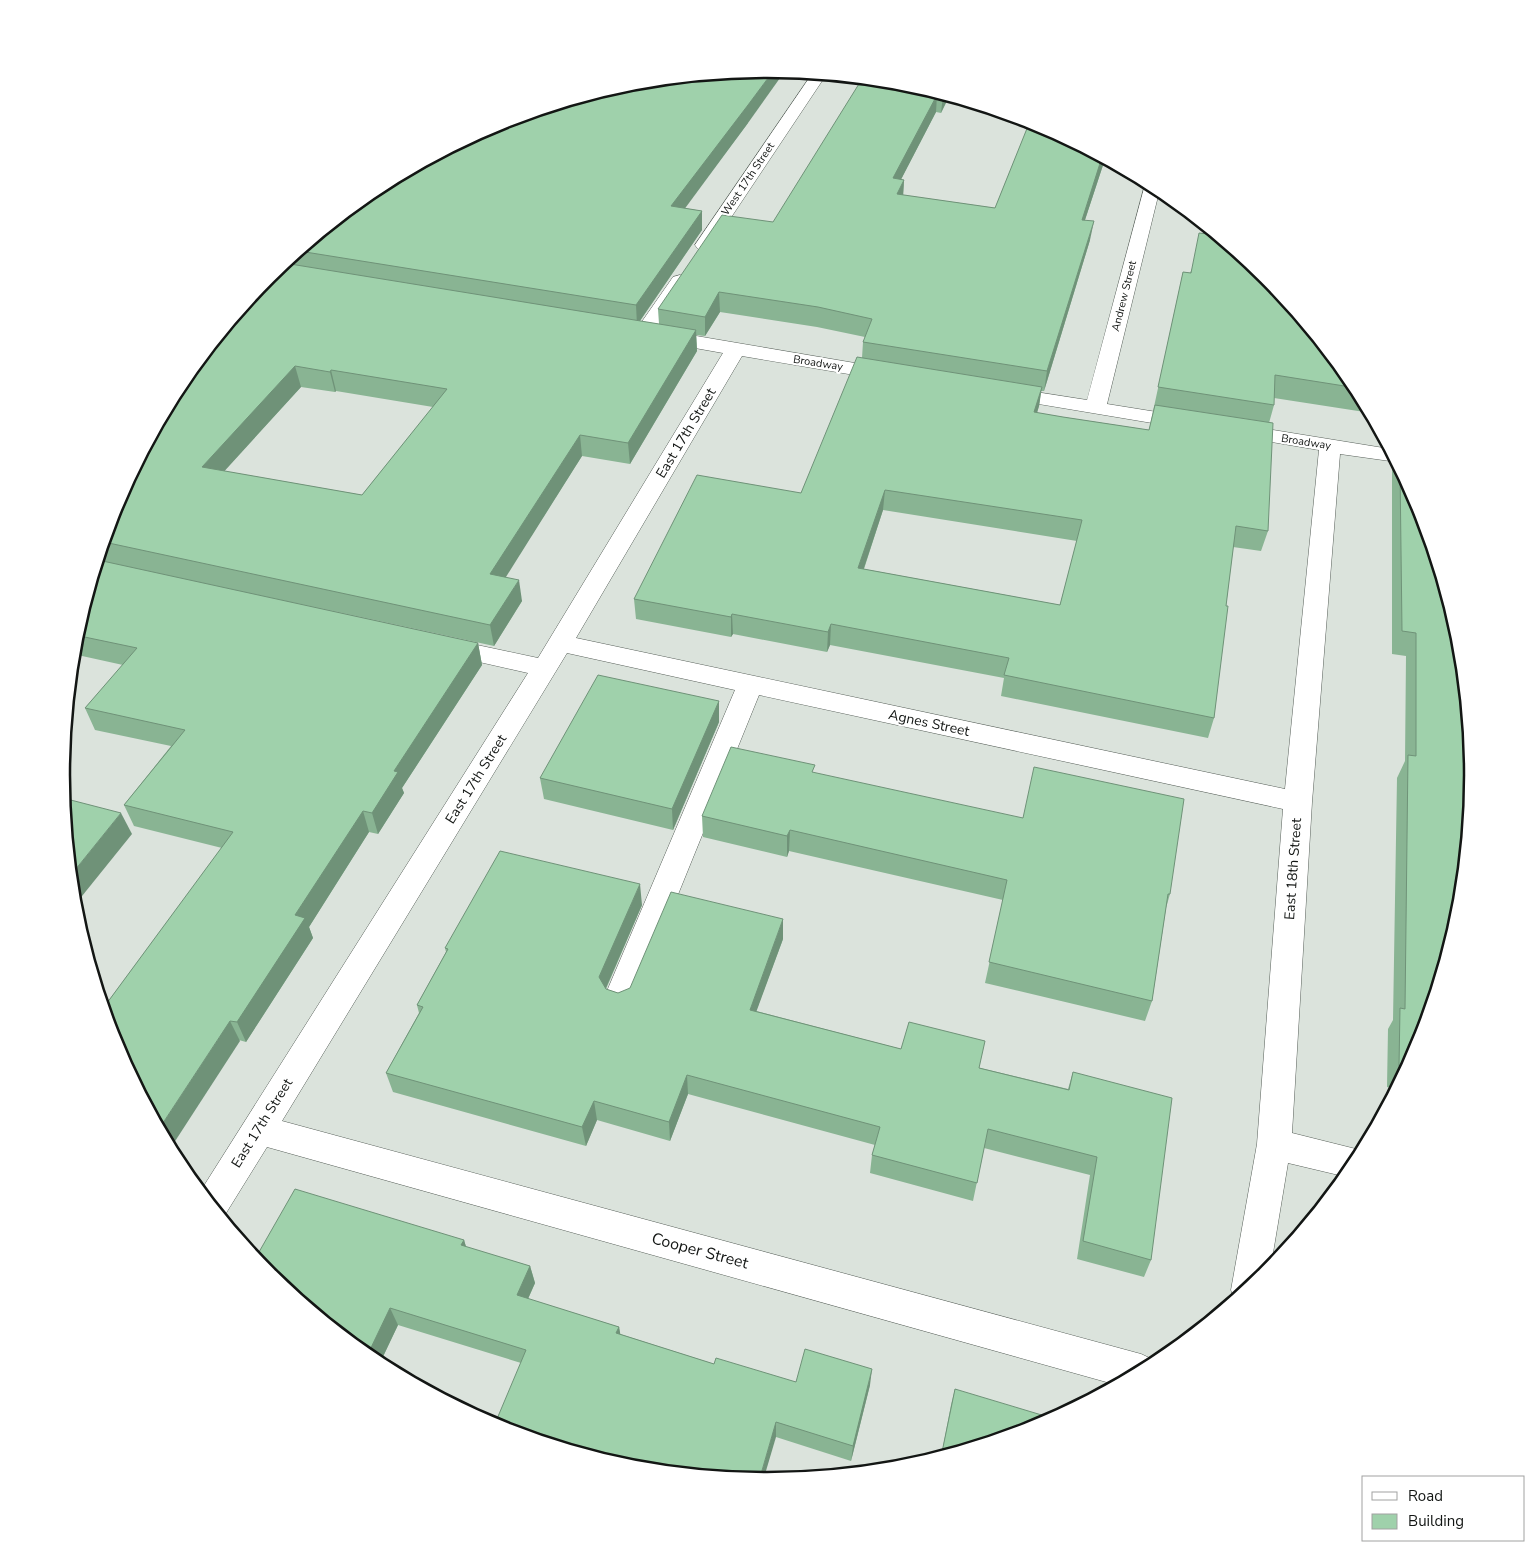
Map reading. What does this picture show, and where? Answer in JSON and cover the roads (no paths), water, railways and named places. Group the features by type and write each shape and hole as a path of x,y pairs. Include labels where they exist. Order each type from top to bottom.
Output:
{"street":[{"name":"West 17th Street","path":"635,332 691,264 815,79"},
{"name":"Andrew Street","path":"1096,407 1150,193"},
{"name":"Broadway","path":"635,332 911,378"},
{"name":"East 17th Street","path":"214,1200 545,668 735,350"},
{"name":"Broadway","path":"989,390 1387,455"},
{"name":"East 18th Street","path":"1251,1278 1274,1144 1298,802 1330,446"},
{"path":"418,640 545,668"},
{"name":"Agnes Street","path":"560,643 1298,802"},
{"path":"620,998 750,684"},
{"name":"Cooper Street","path":"258,1129 1131,1370"},
{"path":"1274,1144 1348,1162"}]}
